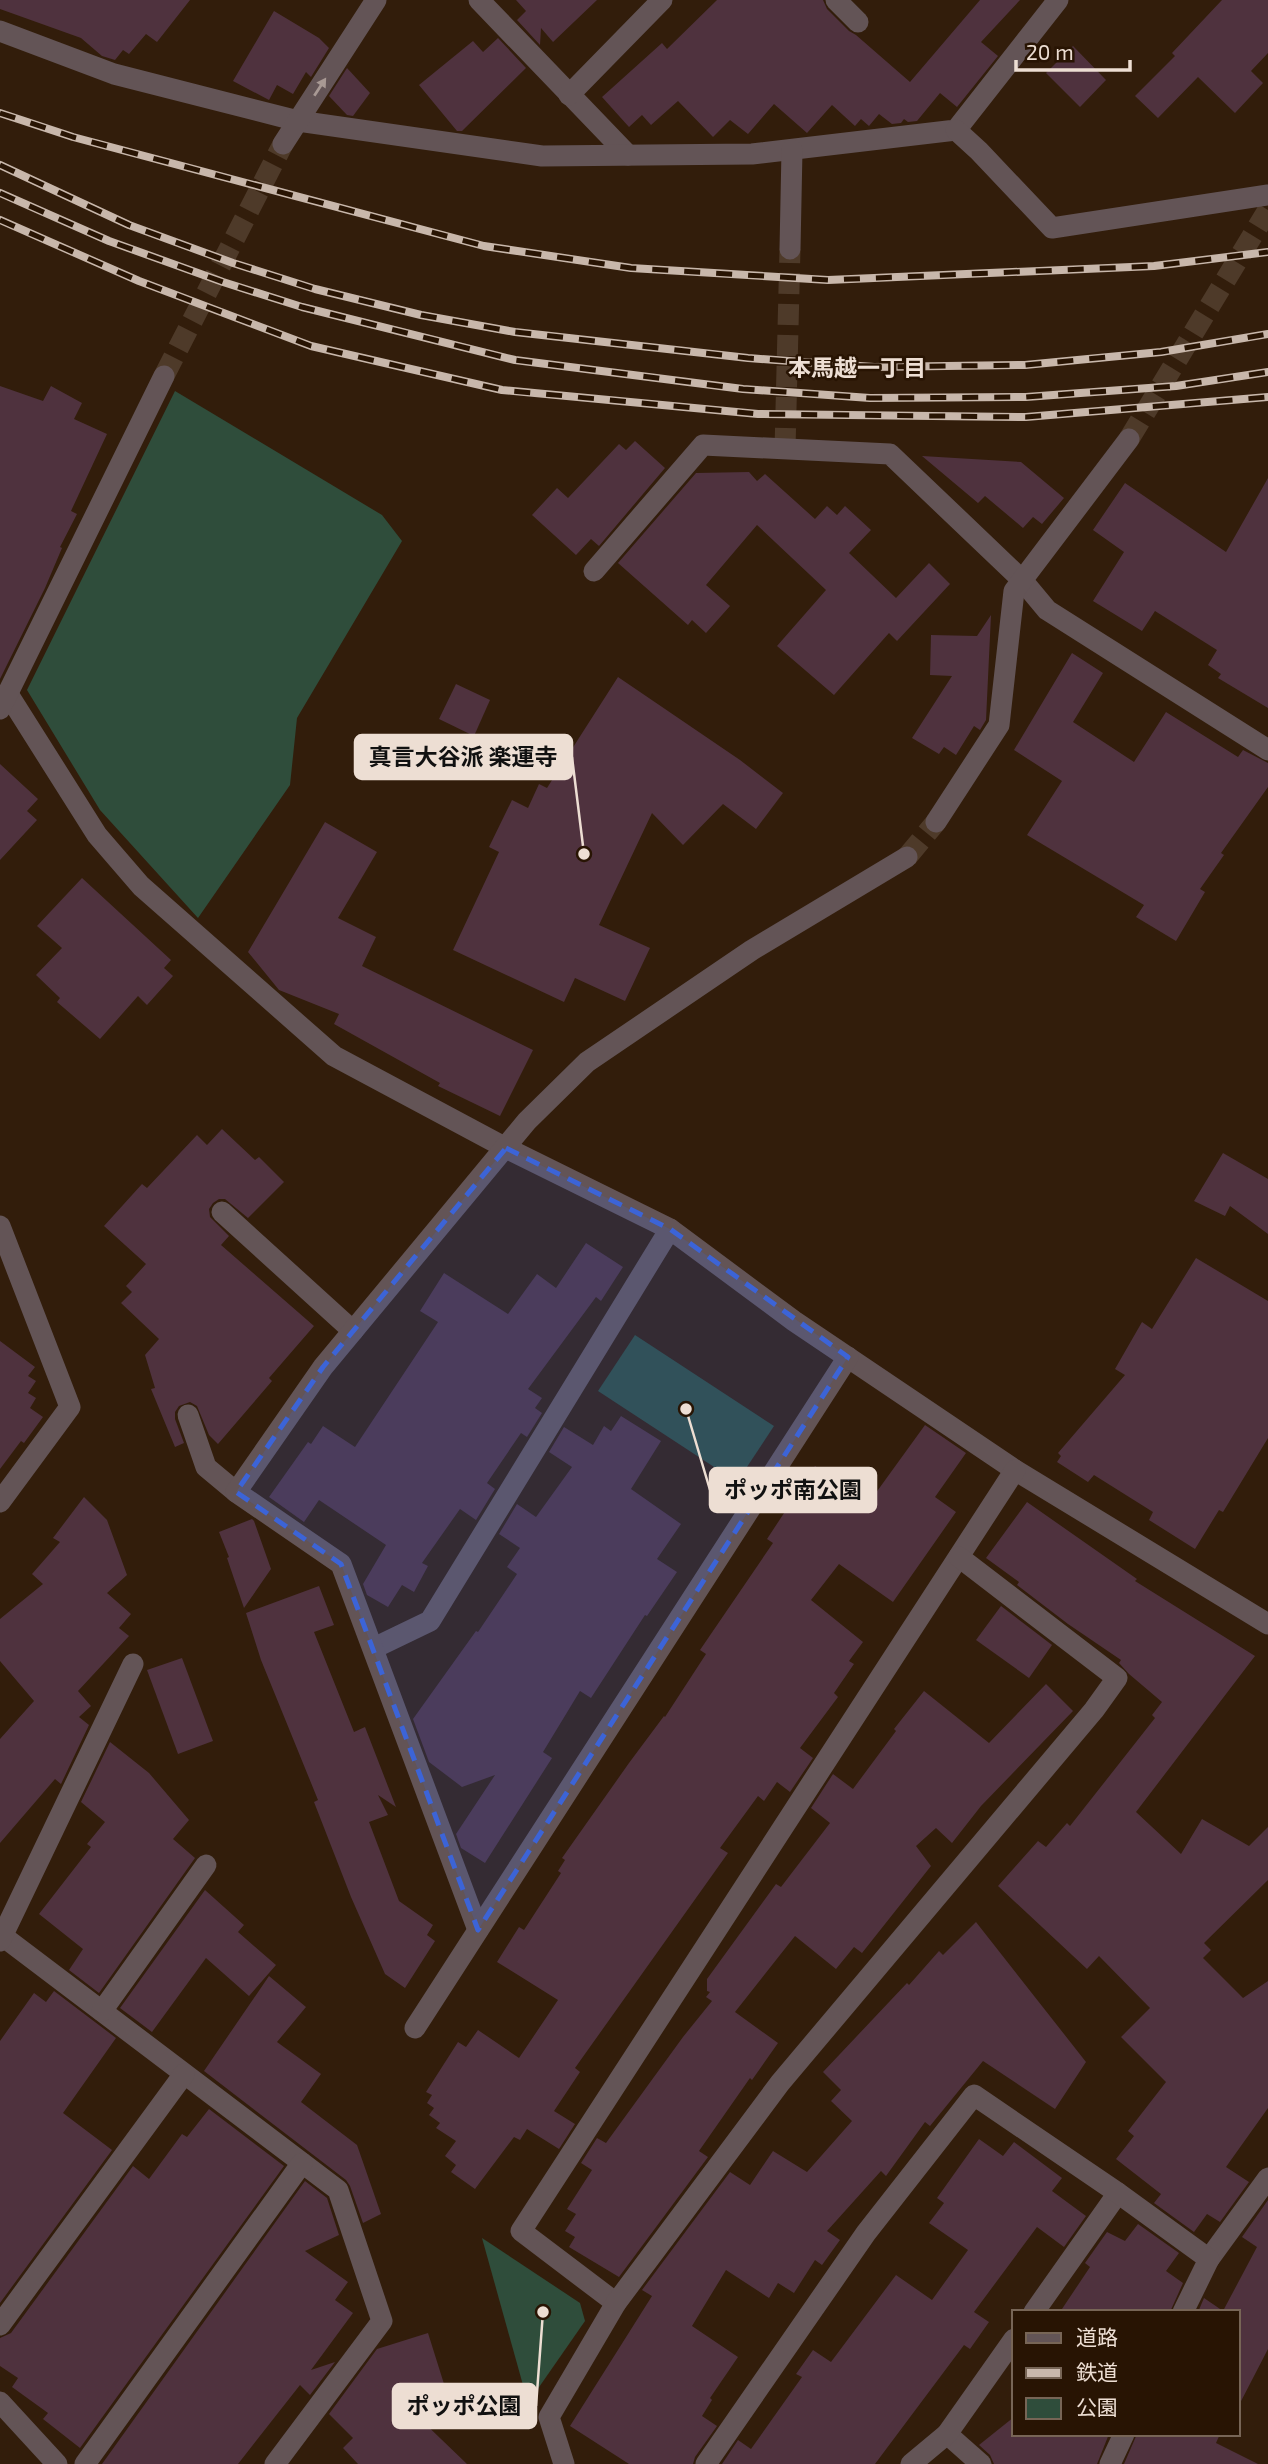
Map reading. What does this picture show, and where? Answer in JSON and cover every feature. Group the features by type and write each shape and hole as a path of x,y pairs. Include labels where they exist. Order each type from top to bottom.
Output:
{"street":[{"path":"283,144 376,0"},
{"path":"479,0 628,155"},
{"path":"569,95 662,0"},
{"path":"836,0 858,22"},
{"path":"0,31 114,74 298,121 542,156 752,154 956,130 1058,0"},
{"path":"956,130 1052,228 1268,195"},
{"path":"790,249 792,149"},
{"path":"164,376 4,702 97,835 141,886 334,1056 506,1148 670,1229 794,1321 1015,1470 1268,1624"},
{"path":"936,822 999,725 1014,591 1129,439"},
{"path":"594,572 703,446 890,454 1022,580 1047,610 1268,750"},
{"path":"236,1492 323,1367 527,1121 587,1062 752,950 907,857"},
{"path":"222,1212 353,1331"},
{"path":"0,1226 70,1407 0,1502"},
{"path":"374,1647 430,1621 670,1229"},
{"path":"415,2028 848,1357"},
{"path":"188,1415 206,1467 236,1492 341,1564 478,1930"},
{"path":"616,2303 522,2231 1015,1470"},
{"path":"564,2464 549,2417 616,2303 780,2082 1094,1710 1117,1678 959,1557"},
{"path":"133,1664 1,1937 338,2190 382,2321 275,2464"},
{"path":"102,2011 206,1865"},
{"path":"0,2325 184,2074"},
{"path":"706,2464 866,2233 974,2095 1209,2259"},
{"path":"85,2464 302,2163"},
{"path":"1184,2310 1209,2259 1268,2178"},
{"path":"1035,2310 1118,2193"},
{"path":"911,2464 947,2434 1012,2342"},
{"path":"0,2402 57,2464"},
{"path":"947,2434 981,2464"},
{"path":"1110,2464 1123,2436"}],"highlighted area":[{"path":"506,1148 670,1229 848,1357 478,1930 341,1564 236,1492 323,1367"}],"green space":[{"path":"175,391 382,515 402,541 297,718 290,785 198,918 100,810 27,690"},
{"path":"635,1335 774,1426 737,1482 598,1391"},
{"path":"482,2238 580,2303 585,2321 528,2403"}],"building":[{"path":"0,0 190,0 157,42 146,34 129,54 123,50 115,60 102,56 81,38 0,9"},
{"path":"516,0 597,0 553,42 541,28 540,45 517,20 526,11"},
{"path":"717,0 823,0 827,9 849,31 910,82 980,0 1020,0 981,42 998,56 957,107 940,93 917,121 908,122 904,119 901,123 892,124 879,114 869,126 861,119 855,126 832,105 807,133 774,104 748,134 730,120 713,137 678,101 651,125 642,115 629,127 602,97 662,43 667,49"},
{"path":"1222,0 1268,0 1268,53 1251,71 1263,83 1235,113 1198,77 1158,118 1135,96 1175,56 1172,53"},
{"path":"274,11 319,38 329,48 311,77 306,72 293,94 277,85 269,100 233,81"},
{"path":"498,38 526,68 462,131 457,131 419,85 473,41 483,52"},
{"path":"1073,46 1106,80 1080,107 1046,73"},
{"path":"347,68 370,93 353,116 347,115 329,96"},
{"path":"0,386 43,401 51,386 82,403 74,419 107,434 71,511 77,514 60,547 62,548 45,588 0,679"},
{"path":"635,441 665,468 599,546 591,539 576,555 532,515 557,488 568,498 619,444 626,450"},
{"path":"922,456 1021,462 1064,498 1042,524 1033,517 1023,528 985,496 978,503"},
{"path":"749,472 757,481 765,474 815,519 827,506 837,515 845,506 871,530 849,553 896,598 929,563 950,584 897,641 889,633 834,695 777,646 826,590 757,525 706,585 730,606 706,633 692,620 688,625 618,563 696,473"},
{"path":"1268,478 1268,708 1218,678 1221,674 1208,665 1217,650 1155,611 1142,631 1093,601 1124,552 1093,530 1125,483 1226,552"},
{"path":"991,615 986,720 980,730 974,726 956,755 944,747 939,754 912,738 952,676 930,675 931,635 977,636"},
{"path":"1072,653 1103,673 1073,722 1134,762 1166,712 1238,757 1243,750 1268,763 1268,787 1221,853 1224,855 1200,889 1205,892 1176,941 1136,917 1144,905 1027,835 1062,781 1014,750"},
{"path":"618,677 740,760 783,793 756,829 723,804 683,845 652,813 599,925 650,948 625,1001 575,978 564,1002 453,950 499,852 489,847 512,800 528,808 539,784 547,788"},
{"path":"456,684 490,700 474,736 439,719"},
{"path":"0,764 38,799 27,811 37,820 0,860"},
{"path":"325,822 377,852 338,918 376,937 362,966 533,1050 500,1116 438,1086 440,1083 334,1024 339,1014 279,990 248,952"},
{"path":"82,878 171,960 164,968 173,976 147,1005 138,996 100,1039 57,1002 60,998 36,975 62,948 37,926"},
{"path":"222,1129 255,1160 259,1157 284,1182 248,1218 225,1199 213,1203 209,1209 210,1217 229,1236 221,1245 314,1326 269,1378 272,1381 218,1444 209,1435 197,1406 190,1402 179,1406 175,1419 184,1443 175,1447 151,1389 155,1388 145,1355 159,1339 121,1303 132,1292 126,1286 146,1264 104,1226 142,1184 147,1188 197,1135 207,1145"},
{"path":"1223,1153 1268,1179 1268,1234 1230,1206 1225,1216 1194,1201"},
{"path":"586,1243 623,1267 601,1301 596,1297 528,1389 542,1398 535,1408 542,1413 527,1437 521,1433 487,1483 495,1489 476,1520 460,1509 422,1563 428,1566 414,1592 402,1585 388,1607 367,1595 363,1584 386,1545 319,1500 304,1522 269,1497 308,1442 311,1444 323,1426 355,1447 438,1322 420,1311 444,1273 508,1314 537,1274 556,1288"},
{"path":"1196,1258 1268,1301 1268,1438 1223,1512 1219,1510 1195,1549 1149,1520 1153,1512 1094,1475 1088,1482 1057,1462 1061,1456 1058,1453 1125,1375 1115,1369 1142,1322 1152,1329"},
{"path":"0,1341 35,1367 28,1376 36,1381 28,1393 36,1398 30,1408 43,1417 0,1469"},
{"path":"621,1416 661,1441 631,1489 681,1524 657,1559 677,1572 647,1616 645,1615 591,1698 580,1691 543,1752 552,1758 485,1863 461,1848 456,1834 495,1775 462,1787 429,1762 413,1719 476,1631 478,1632 517,1574 507,1567 520,1548 499,1534 517,1504 536,1517 572,1467 549,1452 564,1427 593,1445 604,1426 611,1431"},
{"path":"925,1425 966,1453 935,1497 956,1512 893,1602 839,1564 811,1600 863,1642 849,1661 854,1664 834,1693 838,1697 800,1748 813,1758 790,1792 777,1782 764,1801 758,1796 720,1848 728,1853 575,2068 580,2072 554,2111 575,2124 559,2149 527,2129 520,2140 514,2137 475,2189 451,2172 456,2165 445,2156 456,2141 436,2128 440,2123 429,2115 434,2108 427,2103 432,2095 426,2092 458,2042 466,2047 478,2030 519,2058 558,2000 497,1962 519,1927 524,1930 561,1873 558,1871 565,1860 562,1858 665,1717 706,1654 700,1650 773,1543 767,1539 815,1466 870,1501"},
{"path":"84,1497 107,1520 127,1575 107,1593 131,1614 119,1628 129,1636 78,1691 91,1706 79,1717 89,1725 61,1784 55,1779 0,1843 0,1739 34,1701 0,1661 0,1619 43,1584 32,1574 60,1542 53,1538"},
{"path":"1027,1502 1137,1579 1135,1581 1255,1656 1136,1812 1181,1854 1202,1819 1249,1846 1268,1827 1268,1880 1204,1943 1211,1950 1203,1958 1243,1998 1268,1981 1268,2108 1226,2167 1249,2182 1220,2222 1207,2214 1194,2232 1154,2203 1161,2194 1116,2159 1134,2136 1128,2131 1166,2082 1121,2037 1150,2008 1099,1956 1087,1969 998,1886 1038,1841 1046,1847 1067,1823 1070,1826 1155,1718 1152,1715 1162,1702 1129,1674 1119,1663 1121,1660 1068,1624 986,1558"},
{"path":"252,1519 271,1569 244,1608 219,1532"},
{"path":"319,1586 334,1625 314,1632 354,1732 365,1727 396,1807 378,1795 388,1815 369,1822 399,1901 433,1925 427,1935 435,1941 405,1988 385,1974 351,1897 314,1802 318,1800 261,1660 246,1613"},
{"path":"1001,1606 1052,1645 1029,1678 976,1640"},
{"path":"182,1658 213,1741 178,1754 147,1670"},
{"path":"1046,1684 1073,1711 981,1806 952,1843 936,1828 916,1846 931,1866 862,1953 854,1947 836,1969 795,1936 735,2012 778,2043 699,2151 708,2157 619,2277 569,2247 575,2237 565,2231 576,2214 567,2209 592,2170 581,2163 597,2138 606,2143 712,2001 706,1997 710,1992 707,1991 707,1979 776,1884 781,1887 830,1823 811,1808 833,1774 853,1789 924,1691 989,1743"},
{"path":"110,1742 149,1773 189,1820 173,1839 195,1858 99,1993 69,1970 83,1949 39,1914 91,1847 87,1844 105,1822 81,1802"},
{"path":"205,1890 244,1925 238,1932 276,1965 249,1996 206,1958 152,2032 120,2008"},
{"path":"976,1922 1086,2062 1055,2109 983,2061 930,2126 925,2122 886,2176 881,2171 827,2231 840,2240 822,2265 815,2260 794,2293 778,2283 769,2298 726,2270 692,2326 738,2357 710,2398 712,2400 702,2416 717,2426 693,2464 629,2464 570,2426 652,2296 642,2290 730,2172 750,2185 773,2151 807,2172 852,2121 831,2101 841,2090 823,2072 939,1951 943,1955"},
{"path":"269,1976 306,2007 277,2042 321,2074 301,2102 357,2145 381,2214 363,2223 346,2180 204,2071"},
{"path":"54,1991 116,2038 63,2113 112,2150 0,2303 0,2041 34,1993 46,2002"},
{"path":"209,2109 284,2166 80,2448 43,2419 48,2413 12,2387 18,2378 0,2366 0,2338 11,2333 133,2166 149,2179 182,2134 187,2137"},
{"path":"979,2139 1003,2156 1014,2142 1062,2178 1052,2191 1086,2216 1064,2247 1037,2227 974,2312 989,2322 970,2349 964,2345 875,2464 722,2464 738,2440 751,2449 802,2377 796,2374 813,2350 831,2362 896,2275 932,2300 968,2250 929,2223 944,2203 937,2198"},
{"path":"305,2181 327,2198 339,2235 305,2251 348,2282 335,2300 353,2313 311,2370 335,2362 310,2395 300,2385 238,2464 102,2464"},
{"path":"1268,2200 1268,2349 1240,2403 1240,2310 1224,2310 1257,2247 1242,2237"},
{"path":"1138,2224 1179,2253 1166,2271 1183,2283 1171,2310 1061,2310 1090,2267 1085,2263 1107,2232 1125,2241"},
{"path":"1204,2298 1222,2310 1199,2310"},
{"path":"428,2333 450,2403 415,2414 467,2464 358,2464 343,2448 353,2438 329,2414 377,2349"},
{"path":"1012,2419 1012,2436 1108,2436 1097,2464 994,2464 990,2455 979,2445"},
{"path":"1136,2436 1219,2436 1216,2443 1258,2464 1124,2464"}],"tunnel":[{"path":"164,376 283,144"},
{"path":"1129,439 1268,210"},
{"path":"785,449 790,249"},
{"path":"907,857 936,822"}],"railway":[{"path":"0,113 73,137 484,246 631,268 828,280 1154,266 1268,252"},
{"path":"0,165 129,225 233,263 315,289 421,315 515,332 748,358 874,367 1025,365 1161,352 1268,334"},
{"path":"0,193 109,241 223,282 302,307 515,360 743,389 870,398 1026,397 1176,386 1268,372"},
{"path":"0,220 139,281 311,346 502,390 758,414 1026,417 1268,397"}],"place":[{"name":"真言大谷派 楽運寺","path":"584,854"},
{"name":"ポッポ南公園","path":"686,1409"},
{"name":"ポッポ公園","path":"543,2312"}],"district":[{"name":"本馬越一丁目","path":"857,367"}]}
